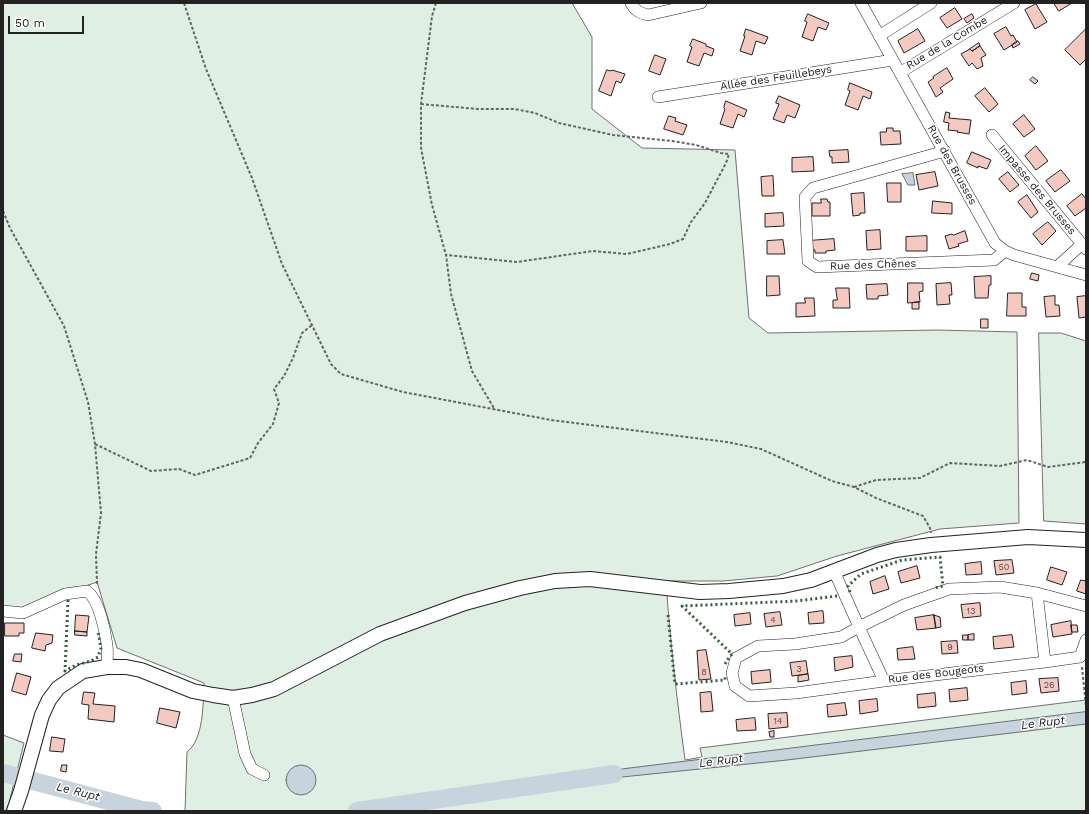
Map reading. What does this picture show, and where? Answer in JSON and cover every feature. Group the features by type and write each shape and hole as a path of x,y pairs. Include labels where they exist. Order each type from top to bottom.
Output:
{"main road":[{"path":"14,811 42,715 49,700 58,688 69,679 83,671 107,667 126,667 141,670 193,691 233,698 274,689 380,634 465,603 520,588 555,581 590,579 700,592 729,591 783,586 811,580 877,554 931,545 1028,537 1086,540"}],"street":[{"path":"632,3 634,8 640,14 648,15 659,7 701,3"},
{"name":"Rue des Brusses","path":"861,3 996,243 1005,252"},
{"path":"879,36 931,3"},
{"name":"Rue de la Combe","path":"901,72 1014,3"},
{"name":"Allée des Feuillebeys","path":"658,97 893,60"},
{"name":"Impasse des Brusses","path":"992,135 1084,246 1058,266"},
{"name":"Rue des Chênes","path":"945,151 813,188 805,196 808,261 817,267 994,260 1005,252"},
{"path":"1005,252 1086,275"},
{"path":"834,571 884,681"},
{"name":"Rue des Bougeots","path":"1080,657 796,693 749,696 735,686 732,673 736,658 758,646 795,644 841,637 904,605 949,589 1000,586 1049,595 1086,606"},
{"path":"3,611 24,613 65,594 87,590 92,594 99,607 108,646 107,667"},
{"path":"1037,593 1045,662"},
{"path":"1080,657 1086,640"},
{"path":"233,698 245,754 252,769 264,775"}],"path":[{"path":"184,3 206,69 252,178 282,264 332,364 341,374 403,392 551,420 727,442 761,449 832,481 854,487 876,498 922,516 930,528 931,545"},
{"path":"436,3 432,16 422,104 421,148 432,205 446,255 451,294 472,371 496,410"},
{"path":"422,104 515,110 534,113 559,123 613,135 672,141 729,154 706,203 691,222 683,239 670,244 627,254 592,250 517,262 446,255"},
{"path":"3,211 10,228 64,326 88,402 95,444 101,513 96,554 97,582 92,594"},
{"path":"95,444 151,471 178,469 195,475 250,458 258,443 273,424 279,403 274,389 284,376 293,358 302,333 312,325"},
{"path":"854,487 876,480 920,478 950,463 1000,466 1027,460 1048,467 1086,462"},
{"path":"1080,657 1086,706"}],"green space":[{"path":"3,3 572,3 592,37 592,109 642,148 735,150 749,318 768,333 937,330 1017,332 1019,523 940,529 837,556 777,576 723,581 666,581 674,670 685,760 702,757 700,748 1086,700 1086,811 185,811 187,752 193,746 200,730 203,710 204,683 117,648 97,582 22,608 3,606"},
{"path":"1039,333 1061,333 1086,341 1086,524 1044,521"},
{"path":"3,735 24,743 6,811 3,811"}],"water":[{"path":"913,173 915,185 908,185 902,174"},
{"path":"1086,712 1086,724 787,760 622,777 590,778 622,769"},
{"path":"301,765 312,769 316,780 312,791 301,795 290,791 286,780 290,769"}],"building":[{"path":"1054,3 1072,3 1059,11"},
{"path":"1036,4 1047,22 1035,29 1025,10"},
{"path":"955,8 962,19 947,28 940,18"},
{"path":"808,14 829,23 826,30 818,27 813,41 802,37"},
{"path":"972,14 974,18 967,23 964,19"},
{"path":"1006,27 1011,36 1013,35 1017,42 1004,50 994,34"},
{"path":"746,29 768,37 765,44 756,41 752,55 740,51"},
{"path":"918,29 925,41 904,53 898,41"},
{"path":"1086,29 1086,59 1080,65 1065,50"},
{"path":"693,39 714,49 712,56 704,53 699,66 687,62"},
{"path":"1018,41 1020,44 1013,48 1012,45"},
{"path":"979,43 980,46 972,51 970,49"},
{"path":"980,46 986,55 981,58 983,66 977,69 972,63 969,66 961,54 970,49 972,51"},
{"path":"655,55 666,59 660,75 649,71"},
{"path":"947,68 953,79 940,88 943,92 936,97 928,82"},
{"path":"607,70 625,74 621,83 616,81 611,96 599,91"},
{"path":"1033,77 1038,81 1035,84 1030,80"},
{"path":"850,83 872,92 870,99 863,96 858,110 845,105 850,91 848,90"},
{"path":"985,88 998,104 989,112 975,96"},
{"path":"779,96 800,105 795,118 787,115 784,123 773,119 779,104 776,103"},
{"path":"726,101 747,110 744,117 738,114 733,128 720,124"},
{"path":"946,112 950,113 949,118 971,120 969,134 948,130 949,123 944,122"},
{"path":"1024,115 1035,129 1024,137 1013,124"},
{"path":"669,116 676,118 675,121 687,125 683,135 664,129"},
{"path":"887,128 893,128 893,131 900,131 901,144 881,145 880,132 886,132"},
{"path":"1036,146 1048,161 1036,170 1025,156"},
{"path":"848,150 849,162 832,163 832,157 830,157 829,151"},
{"path":"972,152 991,160 987,169 978,166 978,168 967,163"},
{"path":"813,157 814,171 792,172 792,158"},
{"path":"1061,170 1070,181 1055,192 1046,181"},
{"path":"935,172 938,186 919,190 916,175"},
{"path":"1008,172 1019,185 1010,192 999,179"},
{"path":"773,176 774,196 762,196 761,177"},
{"path":"887,183 901,183 901,202 888,202"},
{"path":"864,193 865,213 860,213 860,215 853,216 851,194"},
{"path":"1082,194 1086,199 1086,208 1075,216 1067,206"},
{"path":"1027,195 1038,212 1031,218 1018,202"},
{"path":"821,199 827,199 828,202 830,202 830,216 812,216 812,203 821,203"},
{"path":"933,201 952,203 952,214 932,213"},
{"path":"783,213 784,226 765,227 765,214"},
{"path":"1048,222 1056,231 1042,245 1033,234"},
{"path":"880,230 881,249 867,250 866,231"},
{"path":"965,231 968,241 949,249 945,236"},
{"path":"927,236 927,251 906,251 906,237"},
{"path":"834,239 835,250 826,251 826,253 815,253 815,250 808,250 808,241"},
{"path":"783,240 785,254 767,254 767,241"},
{"path":"1032,273 1039,275 1038,281 1030,279"},
{"path":"767,276 779,276 780,295 767,296"},
{"path":"991,276 991,285 989,285 988,298 975,298 974,277"},
{"path":"908,283 923,283 923,291 919,292 920,302 908,303"},
{"path":"951,283 952,295 949,295 950,304 937,305 936,284"},
{"path":"887,284 888,295 878,296 878,299 867,299 866,285"},
{"path":"836,288 849,288 850,308 833,308 833,300 837,300"},
{"path":"1008,293 1022,293 1022,307 1026,307 1026,316 1007,316"},
{"path":"1055,296 1055,305 1059,305 1060,316 1046,317 1044,297"},
{"path":"1086,296 1086,317 1079,318 1077,297"},
{"path":"805,298 814,298 815,316 796,317 796,303 805,303"},
{"path":"919,302 919,309 912,309 912,303"},
{"path":"981,319 988,319 988,328 981,328"},
{"path":"1012,560 1014,573 996,575 994,561"},
{"path":"981,562 982,574 966,575 965,564"},
{"path":"917,566 920,578 901,583 898,572"},
{"path":"1051,567 1067,572 1062,585 1047,580"},
{"path":"885,576 889,589 873,594 870,582"},
{"path":"1081,580 1086,581 1086,594 1077,591"},
{"path":"980,603 981,616 963,618 961,605"},
{"path":"823,611 824,623 809,624 808,613"},
{"path":"780,612 782,625 766,627 764,614"},
{"path":"750,613 751,624 735,626 734,615"},
{"path":"76,615 89,616 87,632 75,631"},
{"path":"934,615 936,628 917,630 915,618"},
{"path":"934,615 940,617 941,627 936,628"},
{"path":"1071,621 1072,634 1053,637 1051,625"},
{"path":"5,623 24,623 24,633 19,633 19,636 5,636"},
{"path":"1071,625 1077,625 1078,632 1072,632"},
{"path":"75,631 87,632 87,636 75,635"},
{"path":"36,633 53,635 52,643 46,645 45,651 32,648"},
{"path":"974,634 974,640 968,640 968,635"},
{"path":"963,635 968,635 968,640 963,640"},
{"path":"1012,635 1014,647 994,649 993,637"},
{"path":"957,641 958,653 942,654 941,642"},
{"path":"913,647 915,659 898,660 897,649"},
{"path":"706,650 711,679 699,680 697,651"},
{"path":"15,654 22,654 21,662 13,661"},
{"path":"852,656 853,667 835,671 834,658"},
{"path":"806,661 808,674 792,676 790,663"},
{"path":"770,670 771,682 752,684 751,672"},
{"path":"17,673 31,677 26,695 12,691"},
{"path":"808,674 809,680 798,682 798,676"},
{"path":"1058,678 1059,691 1041,693 1039,679"},
{"path":"1026,681 1027,693 1012,695 1011,683"},
{"path":"967,688 968,700 950,702 949,690"},
{"path":"84,692 95,693 93,704 115,706 114,722 88,719 89,705 82,704"},
{"path":"711,692 713,711 701,712 700,693"},
{"path":"935,693 936,706 918,708 917,695"},
{"path":"877,699 878,711 860,714 859,701"},
{"path":"845,703 847,715 828,717 827,705"},
{"path":"160,708 180,712 176,728 157,723"},
{"path":"787,713 788,727 769,729 768,714"},
{"path":"755,718 756,730 737,731 736,720"},
{"path":"774,731 774,737 770,737 769,732"},
{"path":"52,737 65,739 63,752 50,751"},
{"path":"62,765 67,765 66,772 61,771"}],"waterway":[{"name":"Le Rupt","path":"3,773 142,810 153,811"},
{"name":"Le Rupt","path":"357,811 614,774"}],"hedge":[{"path":"850,592 848,586 861,574 902,560 940,557 943,586 934,588"},
{"path":"725,664 732,654 682,606 797,601 837,596"},
{"path":"68,600 65,671 76,665 91,661 98,657 101,648 98,632"},
{"path":"668,615 675,684 725,680 725,675"}]}
